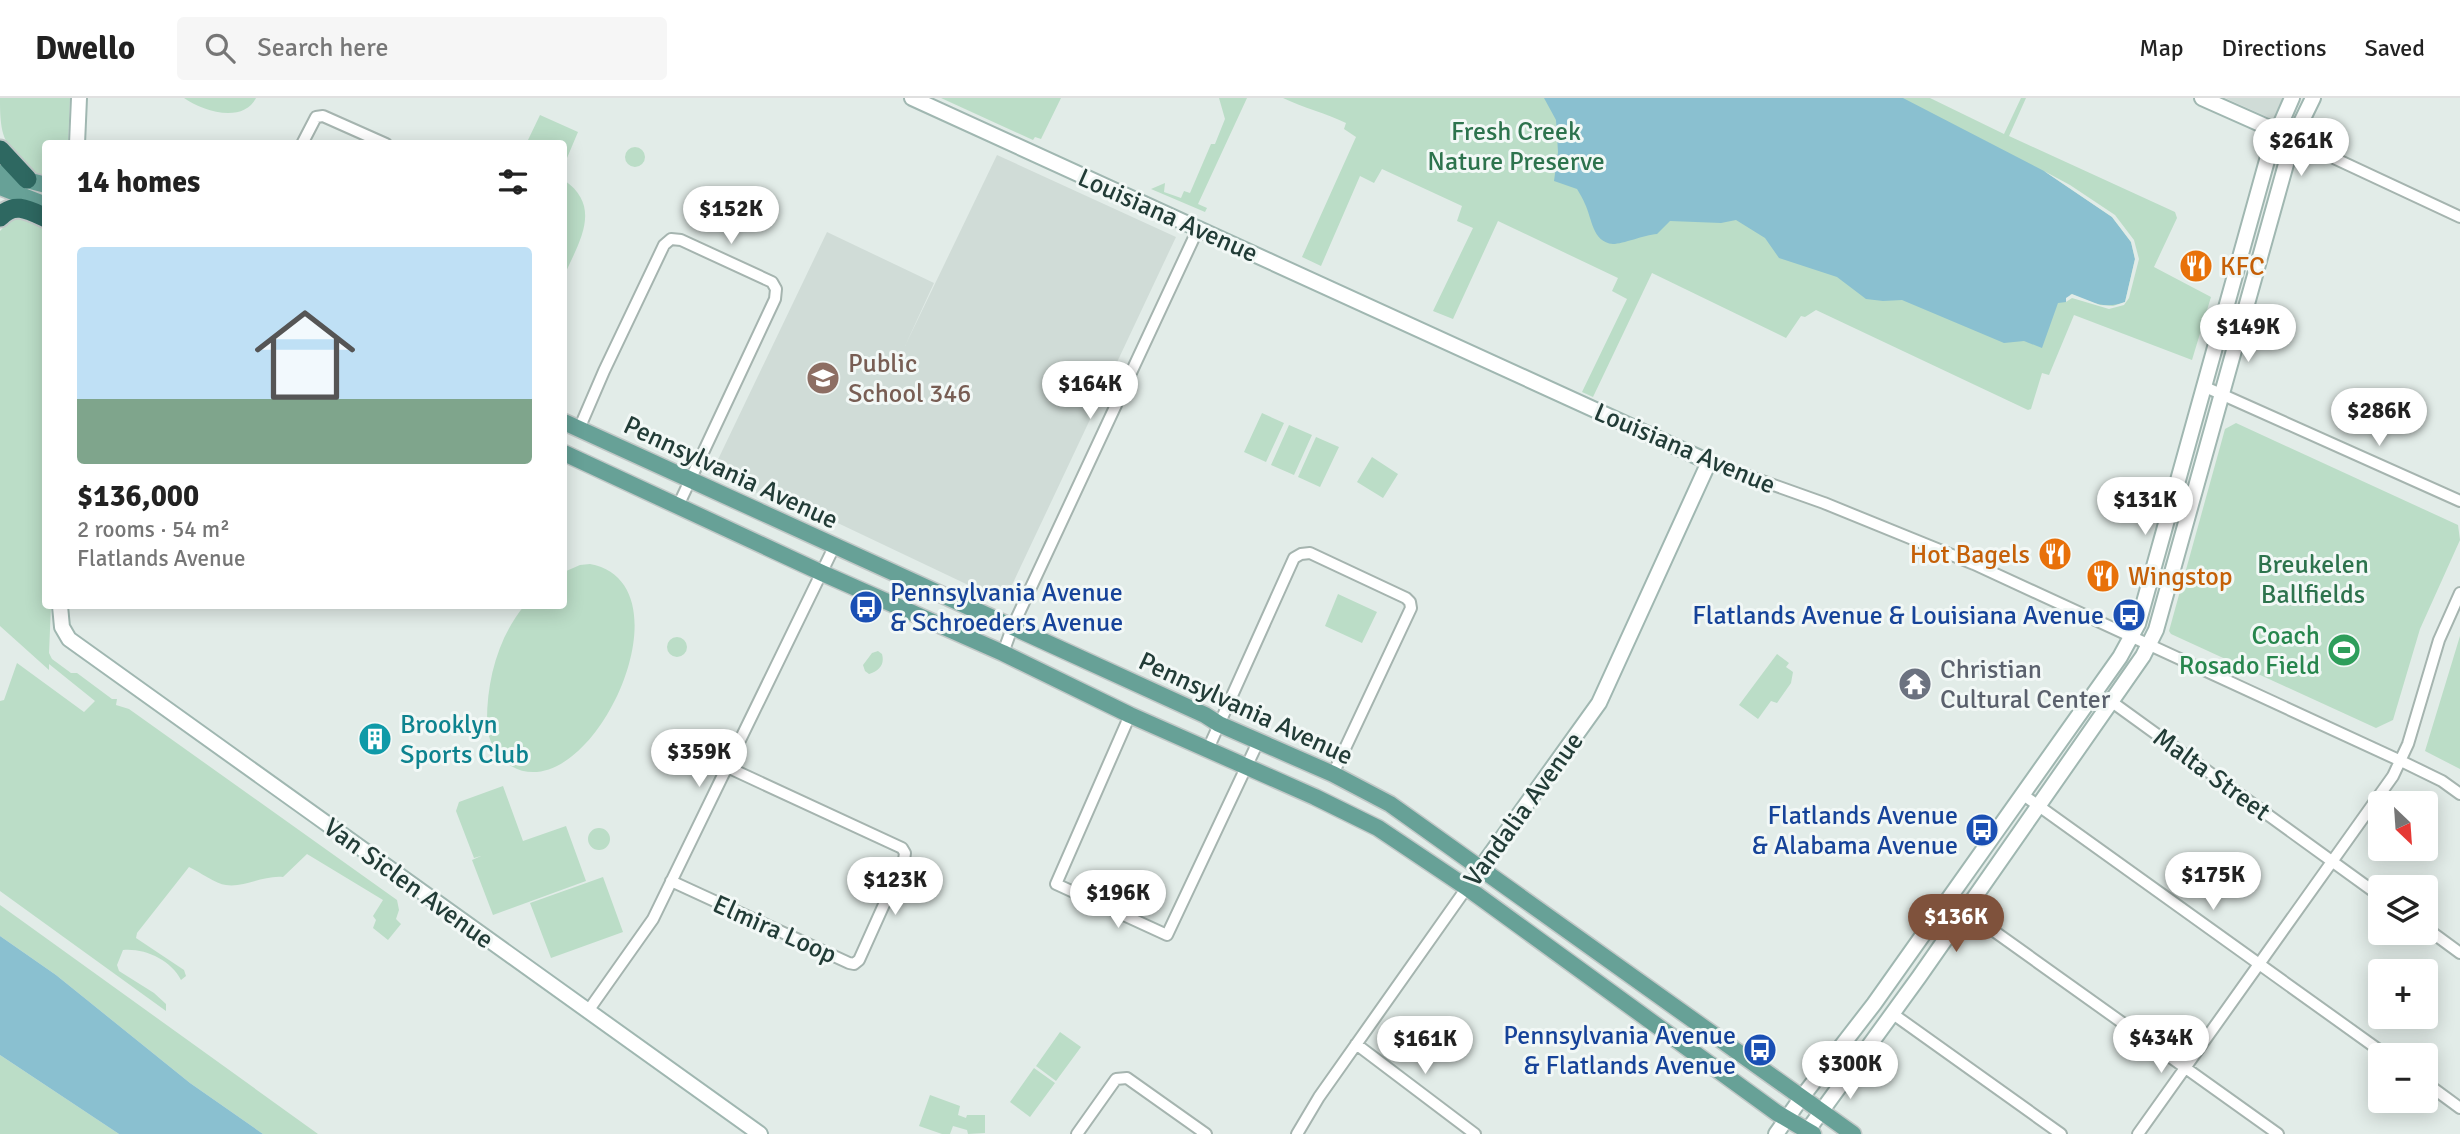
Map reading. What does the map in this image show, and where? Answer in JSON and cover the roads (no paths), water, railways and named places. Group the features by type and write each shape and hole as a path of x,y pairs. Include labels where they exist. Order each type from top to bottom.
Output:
{"highway":[{"path":"0,150 36,182"},
{"path":"0,217 6,210 17,207 42,216"}],"main road":[{"path":"0,173 36,182"},
{"path":"0,187 42,203"},
{"name":"Pennsylvania Avenue","path":"567,423 1205,715 1390,804 1853,1134"},
{"name":"Pennsylvania Avenue","path":"567,454 822,573 1003,653 1130,715 1247,765 1378,828 1466,887 1809,1133"}],"street":[{"path":"78,140 79,98"},
{"name":"Louisiana Avenue","path":"912,98 1709,462 1824,503 1996,574 2442,780 2460,794"},
{"path":"2202,98 2460,216"},
{"path":"1776,1134 1874,1004 2131,638 2141,617 2276,131 2292,98"},
{"path":"1809,1133 1822,1110 1893,1014 2135,669 2148,646 2293,139 2313,98"},
{"path":"304,140 316,117 323,116 377,140"},
{"path":"1003,653 1012,628 1198,229"},
{"path":"579,429 664,245 671,239 681,240 772,282 776,289 775,299 678,506"},
{"path":"2203,386 2460,501"},
{"name":"Vandalia Avenue","path":"1297,1134 1319,1097 1466,887 1600,702 1709,462"},
{"path":"588,1011 653,919 834,547"},
{"path":"1208,748 1294,558 1310,553 1406,598 1411,608 1333,775"},
{"path":"2138,1134 2393,776 2401,761 2439,640 2460,593"},
{"name":"Van Siclen Avenue","path":"60,609 62,627 69,639 760,1134"},
{"name":"Malta Street","path":"2112,702 2368,887"},
{"path":"1130,715 1056,884 1167,935 1258,741"},
{"name":"Elmira Loop","path":"671,881 849,962 854,964 859,960 904,860 905,853 902,848 727,767"},
{"path":"2022,794 2369,1043"},
{"path":"1949,899 2278,1134"},
{"path":"2438,937 2460,953"},
{"path":"1893,1014 2061,1134"},
{"path":"1356,1044 1475,1134"},
{"path":"1077,1134 1116,1079 1122,1077 1206,1134"},
{"path":"2438,1092 2460,1108"}],"water":[{"path":"1544,98 1903,98 2044,171 2112,217 2131,242 2135,259 2125,302 2104,305 2071,294 2066,302 2058,303 2042,348 2024,341 2004,343 1902,300 1866,299 1837,277 1779,258 1765,238 1736,220 1721,223 1670,221 1657,234 1617,244 1606,242 1597,234 1577,189 1554,181 1558,152 1556,120"},
{"path":"0,936 56,975 190,1083 263,1134 119,1134 0,1055"}],"place":[{"name":"KFC","path":"2196,266"},
{"name":"Public School 346","path":"823,378"},
{"name":"Hot Bagels","path":"2055,554"},
{"name":"Wingstop","path":"2103,576"},
{"name":"Pennsylvania Avenue & Schroeders Avenue","path":"866,607"},
{"name":"Flatlands Avenue & Louisiana Avenue","path":"2129,615"},
{"name":"Coach Rosado Field","path":"2344,650"},
{"name":"Christian Cultural Center","path":"1915,684"},
{"name":"Brooklyn Sports Club","path":"375,739"},
{"name":"Flatlands Avenue & Alabama Avenue","path":"1982,830"},
{"name":"Pennsylvania Avenue & Flatlands Avenue","path":"1760,1050"}],"park label":[{"name":"Fresh Creek Nature Preserve","path":"1516,146"},
{"name":"Breukelen Ballfields","path":"2313,579"}]}
